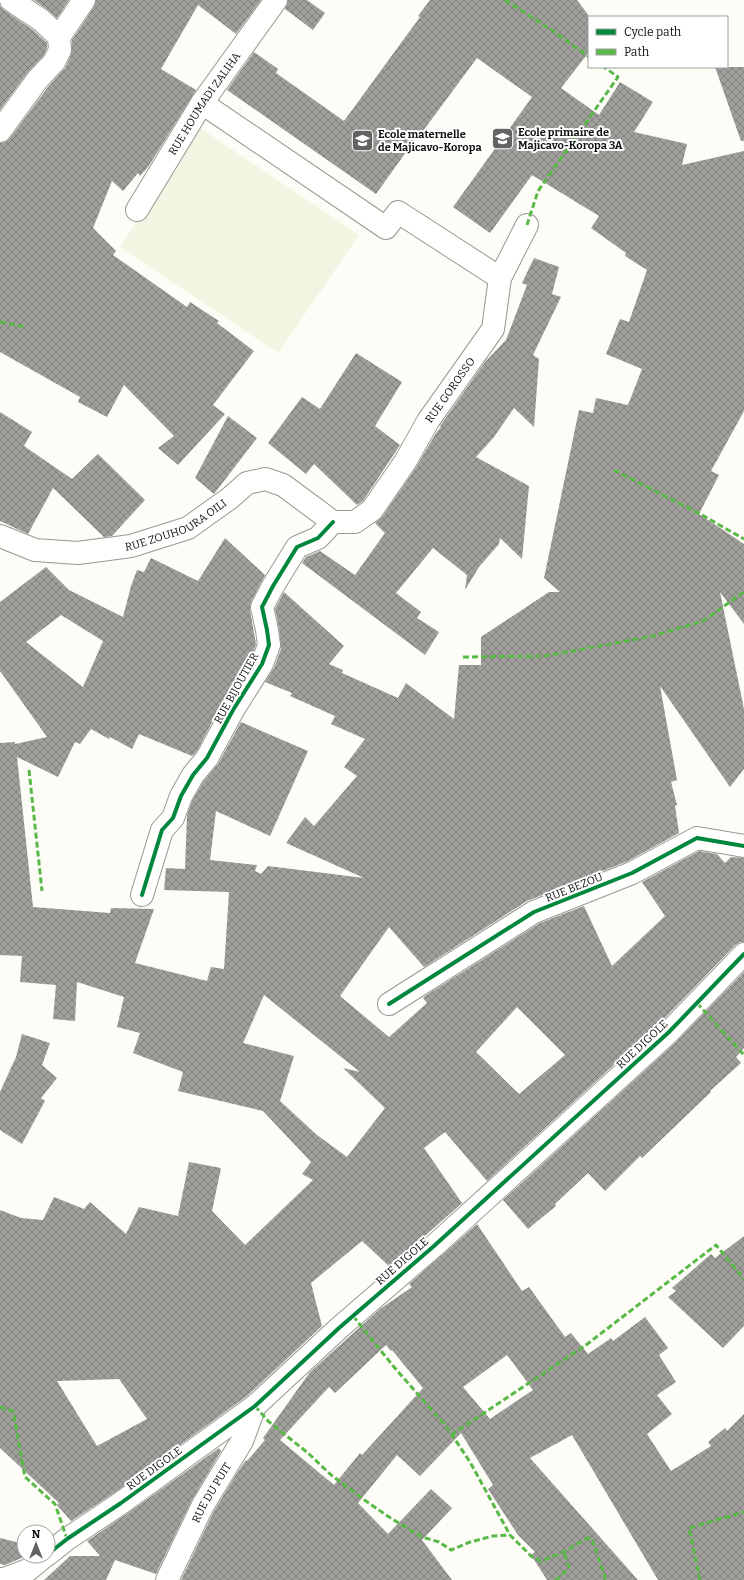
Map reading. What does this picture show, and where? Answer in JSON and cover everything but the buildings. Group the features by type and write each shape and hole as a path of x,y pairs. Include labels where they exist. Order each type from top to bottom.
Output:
{"street":[{"path":"11,0 41,20 59,37"},
{"path":"0,131 34,85 54,62 60,50 59,37 84,0"},
{"name":"RUE HOUMADI ZALIHA","path":"137,210 202,103 276,0"},
{"path":"202,103 386,228 398,212 500,278"},
{"name":"RUE GOROSSO","path":"333,522 355,522 372,510 405,462 428,421 492,329 500,278 527,225"},
{"name":"RUE ZOUHOURA OILI","path":"0,536 35,550 78,553 131,546 188,528 230,498 247,483 266,479 283,485 333,522"},
{"name":"RUE BIJOUTIER","path":"142,895 162,830 173,818 181,796 193,775 208,758 233,710 262,664 269,645 262,607 297,547 318,538 333,522"},
{"name":"RUE BEZOU","path":"389,1004 534,912 632,873 697,838 744,846"},
{"name":"RUE DIGOLE","path":"56,1548 121,1503 255,1406 339,1328 434,1246 669,1032 744,954"},
{"name":"RUE DU PUIT","path":"167,1580 203,1505 242,1441 255,1406"},
{"path":"0,1579 4,1579 28,1570 35,1564"}],"green space":[{"path":"200,128 359,235 278,353 120,247"}],"marked path":[{"path":"505,0 553,31 588,56"},
{"path":"527,225 538,191 618,77 605,68"},
{"path":"0,322 26,327"},
{"path":"614,470 702,515 744,539"},
{"path":"463,657 545,656 653,636 703,621 744,592"},
{"path":"29,770 42,891"},
{"path":"697,1003 744,1055"},
{"path":"451,1435 586,1345 716,1245 744,1279"},
{"path":"353,1316 394,1367 446,1426 470,1462 510,1535 532,1557 541,1561 564,1552 587,1538 592,1539 606,1580"},
{"path":"255,1406 268,1421 308,1453 330,1474 389,1517 422,1537 439,1542 451,1550 470,1542 493,1536 510,1535"},
{"path":"0,1407 13,1411 25,1477 55,1504 67,1539"},
{"path":"700,1580 689,1528 744,1512"},
{"path":"555,1580 559,1578 569,1567 564,1552"}],"cycle path":[{"path":"142,895 162,830 173,818 181,796 193,775 207,758 233,710 262,664 269,645 262,607 297,547 318,538 333,522"},
{"path":"389,1004 534,912 632,873 697,838 744,846"},
{"path":"56,1548 121,1503 255,1406 339,1328 434,1246 669,1032 744,954"}],"place":[{"name":"Ecole primaire de Majicavo-Koropa 3A","path":"502,138"},
{"name":"Ecole maternelle de Majicavo-Koropa","path":"363,140"}]}
